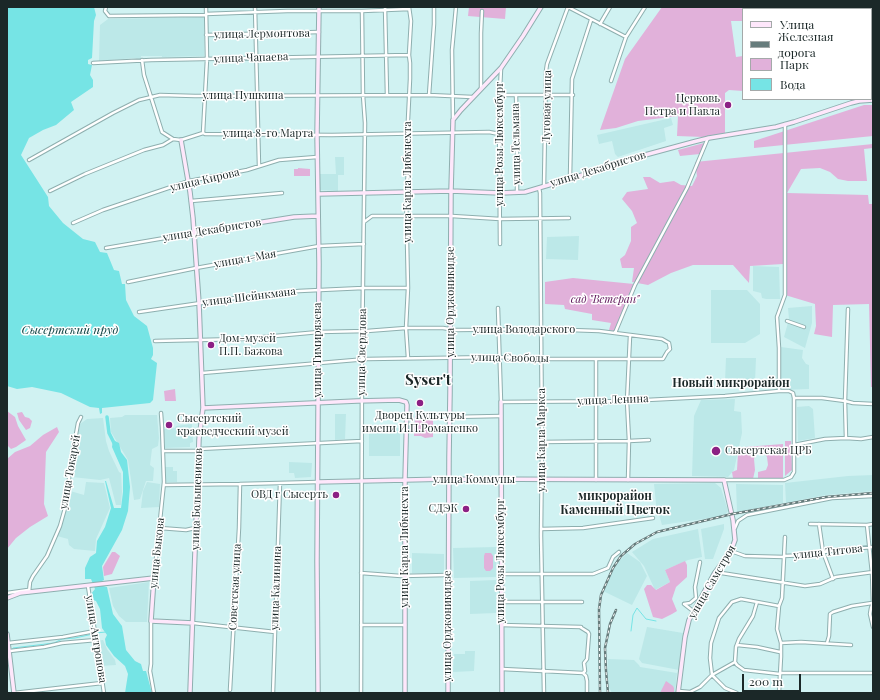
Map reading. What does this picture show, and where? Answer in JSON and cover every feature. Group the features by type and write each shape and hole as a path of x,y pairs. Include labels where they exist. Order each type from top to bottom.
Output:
{"street":[{"path":"106,7 105,11 109,16 255,13 319,9 362,11 385,8 409,8"},
{"path":"203,133 207,59 206,7"},
{"path":"254,7 258,96 259,166"},
{"path":"428,95 434,7"},
{"name":"улица Орджоникидзе","path":"448,693 451,191 453,120 452,50 456,7"},
{"name":"улица Розы Люксембург","path":"500,244 499,95 501,68 541,7"},
{"path":"567,7 626,37"},
{"name":"Луговая улица","path":"544,186 547,64 567,7"},
{"path":"600,24 610,7"},
{"path":"611,81 626,37 645,7"},
{"path":"385,8 387,95"},
{"name":"улица Карла Либкнехта","path":"408,358 406,328 408,288 406,192 408,173 406,160 408,95 410,79 409,55 411,20 409,8"},
{"name":"улица Тимирязева","path":"318,693 319,290 317,134 319,9"},
{"name":"улица Свердлова","path":"361,693 362,331 364,244 362,11"},
{"path":"481,89 482,11"},
{"path":"570,178 573,95 572,78 591,20"},
{"name":"улица Лермонтова","path":"206,35 318,32"},
{"name":"улица Чапаева","path":"93,63 142,60 409,55"},
{"path":"50,191 85,174 144,150 163,145 173,139 162,132 160,121 150,98 142,60"},
{"path":"453,120 472,97 501,68"},
{"name":"улица Пушкина","path":"29,160 139,100 160,95 428,95 472,97"},
{"path":"499,95 573,95"},
{"name":"улица Тельмана","path":"516,96 517,192"},
{"name":"улица Декабристов","path":"318,194 451,191 500,193 517,192 539,188 634,158 709,138 785,124 859,100 873,100"},
{"path":"785,124 785,295 777,317 779,348 778,391 793,393 794,445 825,439 861,439 873,437"},
{"name":"улица 8-го Марта","path":"173,139 181,140 203,133 408,134 489,132 499,134"},
{"path":"615,333 635,286 687,188 709,138"},
{"name":"улица Большевиков","path":"181,140 189,181 194,234 201,340 203,408 199,431 190,692"},
{"name":"улица Кирова","path":"73,223 103,210 189,181 247,170 279,160 317,158"},
{"name":"улица Карла Маркса","path":"539,188 542,402 541,529 544,693"},
{"path":"191,201 282,193"},
{"name":"улица Декабристов","path":"106,248 294,217 318,216"},
{"path":"364,222 372,216 452,216 500,219 569,218"},
{"name":"улица 1-Мая","path":"128,282 318,246 364,244"},
{"name":"улица Шейнкмана","path":"139,312 299,291 363,288 408,288"},
{"name":"улица Розы Люксембург","path":"498,308 501,402 502,693"},
{"path":"846,438 845,401 848,309"},
{"path":"787,321 804,327"},
{"name":"улица Володарского","path":"155,341 242,338 319,332 406,328 443,328 451,330 541,329 615,333 662,339 668,343 670,349"},
{"path":"628,481 629,441 627,401 630,336"},
{"name":"улица Свободы","path":"202,373 319,362 408,358 499,357 541,359 663,359 670,349"},
{"path":"596,359 596,481"},
{"name":"улица Ленина","path":"501,402 627,401 725,396 778,391"},
{"path":"794,398 873,404"},
{"path":"203,408 362,400"},
{"name":"улица Карла Либкнехта","path":"362,400 399,400 406,402 407,405 405,480 405,693"},
{"name":"улица Быкова","path":"154,693 150,671 154,578 164,485 164,451 161,413"},
{"path":"450,417 501,416"},
{"name":"улица Токарей","path":"28,591 33,576 47,556 60,526 67,502 70,468 78,423 81,417"},
{"path":"542,442 649,440"},
{"path":"164,451 362,441"},
{"name":"улица Коммуны","path":"164,485 449,479 596,481 784,480 791,477 794,472 794,445"},
{"name":"улица Самстроя","path":"678,692 687,628 693,611 716,572 731,551 735,540 735,528 724,480"},
{"name":"улица Калинина","path":"273,693 280,483"},
{"name":"Советская улица","path":"230,690 240,484"},
{"path":"735,528 738,521 747,515 832,498 873,496"},
{"path":"541,529 583,528 653,518"},
{"path":"810,524 873,524"},
{"path":"819,524 823,552 833,579"},
{"path":"868,525 873,572 873,602 870,614 873,627"},
{"path":"160,528 186,530 195,528"},
{"path":"779,693 781,643 778,629 779,606 783,583 785,537"},
{"name":"улица Титова","path":"731,551 745,556 784,556 807,555 871,547"},
{"path":"501,574 588,575 608,568 613,557 619,552"},
{"path":"693,611 684,604 690,603 696,598 695,588 700,562"},
{"path":"716,572 805,586 820,584 833,579 873,572"},
{"path":"361,573 448,575"},
{"path":"7,593 154,578"},
{"name":"улица Антропова","path":"88,585 104,693"},
{"path":"7,598 28,591"},
{"path":"737,693 725,688 712,675 710,658 711,643 719,618 732,602 742,599 779,606"},
{"path":"501,602 582,602"},
{"path":"757,602 753,616 743,632 737,646 735,662 744,670 780,673 873,673"},
{"path":"827,643 829,636 830,614 852,606 873,602"},
{"path":"152,621 193,623 275,632"},
{"path":"361,625 405,625"},
{"path":"501,625 580,627 589,634 587,659 584,663 585,671 583,673"},
{"path":"8,643 69,636 94,631"},
{"path":"7,634 14,693 102,683"},
{"path":"10,651 44,647 62,643 96,640"},
{"path":"781,643 827,643 850,645"},
{"path":"737,646 757,647 780,652"},
{"path":"678,692 690,692 700,687 712,675 735,662"},
{"path":"501,669 583,673"},
{"path":"583,673 587,680 587,693"}],"shaded area":[{"path":"204,17 204,56 141,56 141,59 135,58 99,61 100,25 108,19"},
{"path":"671,118 673,125 664,128 666,141 618,157 615,154 612,141 599,144 597,135"},
{"path":"335,157 344,157 344,175 338,175 338,191 320,190 319,174 336,174"},
{"path":"579,236 578,260 546,259 547,237"},
{"path":"753,266 779,267 780,299 762,298 761,293 753,291"},
{"path":"711,290 747,290 760,304 760,334 745,343 711,343"},
{"path":"812,306 812,323 805,348 784,337 789,319 788,308"},
{"path":"781,347 803,350 802,358 806,364 809,365 809,389 781,390"},
{"path":"726,358 756,358 755,382 725,382"},
{"name":"Сысертская ЦРБ","path":"735,399 734,411 741,412 742,433 734,470 728,477 692,476 694,416 701,400"},
{"path":"809,406 813,409 815,438 798,441 797,407"},
{"path":"335,414 346,414 345,439 335,440"},
{"path":"125,415 157,415 159,438 158,446 152,449 150,465 154,468 153,481 146,481 140,499 134,500 128,460 111,432 110,418 122,417"},
{"path":"103,418 109,451 119,472 121,473 121,505 116,505 109,478 100,480 72,477 73,460 80,424 87,419"},
{"path":"192,424 193,442 190,443 190,447 165,448 164,429"},
{"path":"369,428 400,428 400,456 369,456"},
{"path":"289,462 312,463 311,477 295,478 294,473 289,473"},
{"path":"165,467 173,467 173,471 177,471 177,482 166,482"},
{"path":"873,475 873,491 825,495 786,503 785,483 848,476"},
{"path":"86,482 104,483 110,508 96,539 95,551 74,549 69,545 68,539 57,536 70,491 84,495"},
{"path":"147,482 160,484 159,507 141,508 143,491"},
{"path":"715,483 721,488 728,511 724,516 662,525 656,504 654,484"},
{"path":"736,484 783,485 783,503 737,512"},
{"path":"724,524 724,529 713,559 705,559 701,529"},
{"path":"698,529 702,557 688,560 665,570 670,582 655,590 644,566 632,552 653,539"},
{"path":"496,547 496,577 454,578 453,548"},
{"path":"412,553 444,554 444,573 412,573"},
{"path":"627,553 640,562 647,576 632,605 603,591 612,572 619,561"},
{"path":"496,580 496,613 470,614 470,581"},
{"path":"149,582 147,622 126,622 119,616 113,606 109,588"},
{"path":"647,627 683,633 679,670 642,663 639,659"},
{"path":"103,640 107,649 115,660 116,665 101,666 97,641"},
{"path":"465,651 475,651 474,671 453,672 454,654 465,654"},
{"path":"608,659 634,660 640,667 677,673 675,693 612,693 607,684 609,683 607,678"}],"green space":[{"path":"469,7 506,7 505,19 468,16"},
{"path":"662,7 787,7 742,8 742,21 731,21 736,57 742,56 742,91 729,90 725,93 725,133 704,137 677,136 678,116 638,121 616,128 600,130 625,59"},
{"path":"873,7 873,19 872,8 792,8"},
{"path":"864,105 873,105 873,136 754,148 754,141"},
{"path":"704,143 700,154 680,156 678,150"},
{"path":"873,144 873,148 864,149 867,181 848,181 838,179 830,172 820,168 801,169 787,193 868,195 869,204 873,204 873,387 871,387 869,304 833,305 832,337 814,334 816,326 815,304 785,295 783,264 750,266 749,283 733,265 693,265 671,273 648,285 632,282 634,268 622,268 620,259 625,255 631,241 631,227 637,223 632,211 622,199 627,192 648,189 643,177 650,177 660,183 674,181 681,185 692,186 697,176 695,162"},
{"path":"294,169 310,169 310,176 294,176"},
{"name":"сад \"Ветеран\"","path":"573,278 634,284 614,331 609,330 611,323 592,320 592,314 565,309 564,305 545,304 545,282"},
{"path":"175,389 176,401 165,401 164,391"},
{"path":"7,411 15,417 26,440 11,449 7,445"},
{"path":"22,412 25,417 32,421 30,428 26,430 19,420 17,413"},
{"path":"433,415 433,437 425,438 421,436 414,436 415,416"},
{"path":"57,427 59,432 46,452 44,504 48,516 16,538 7,549 7,459 15,452 30,446 43,435"},
{"path":"785,441 791,441 792,470 785,476"},
{"path":"783,444 783,479 771,480 758,478 758,472 766,470 768,465 767,457 764,453 757,451 754,459 755,470 753,479 733,478 732,472 737,470 738,453 745,447"},
{"path":"112,552 115,552 120,556 112,574 104,576 103,567"},
{"path":"485,553 491,553 493,556 493,568 490,571 486,571 484,568"},
{"path":"685,561 687,565 687,577 676,587 672,599 677,611 662,619 653,617 644,589 647,585 651,585 656,590 670,582 665,570"},
{"path":"666,681 673,686 674,693 660,693"}],"water":[{"name":"Сысертский пруд","path":"7,7 94,7 96,15 94,21 92,58 88,60 88,64 92,65 90,75 93,80 93,87 71,102 74,110 56,125 29,138 21,155 48,197 49,206 63,223 83,239 95,242 100,252 107,253 114,270 119,271 122,284 125,284 126,300 134,316 147,326 153,348 153,355 151,359 157,363 153,400 150,403 102,408 102,413 100,414 99,408 90,407 61,393 32,387 17,389 7,386"},
{"path":"113,440 119,443 121,452 127,460 130,487 128,511 122,530 102,566 104,580 102,581 103,586 107,587 113,614 122,626 126,650 135,661 141,664 143,671 146,671 152,693 125,693 128,674 125,666 114,656 106,645 105,639 107,635 102,628 100,609 96,601 93,600 91,594 95,589 91,579 85,579 85,568 90,557 96,553 97,541 105,527 111,508 105,481 114,508 121,508 123,472 112,447"}],"waterway":[{"path":"107,417 109,433 115,445"},
{"path":"631,631 633,615 637,608 646,619 656,621"},
{"path":"96,633 106,632"},
{"path":"12,650 13,648 54,643 62,639 93,634"}],"railway":[{"path":"600,693 599,609 601,595 613,568 621,556 635,544 657,532 732,514 826,497 873,493"},
{"path":"608,693 605,648 610,624 616,610"}],"place":[{"name":"Церковь Петра и Павла","path":"728,105"},
{"name":"Дом-музей П.П. Бажова","path":"211,345"},
{"name":"Дворец Культуры имени И.П.Романенко","path":"420,403"},
{"name":"Сысертский краеведческий музей","path":"169,425"},
{"name":"Сысертская ЦРБ","path":"716,451"},
{"name":"ОВД г Сысерть","path":"336,495"},
{"name":"СДЭК","path":"466,509"}],"district":[{"name":"Syser't","path":"428,380"},
{"name":"Новый микрорайон","path":"731,383"},
{"name":"микрорайон Каменный Цветок","path":"615,503"}]}
